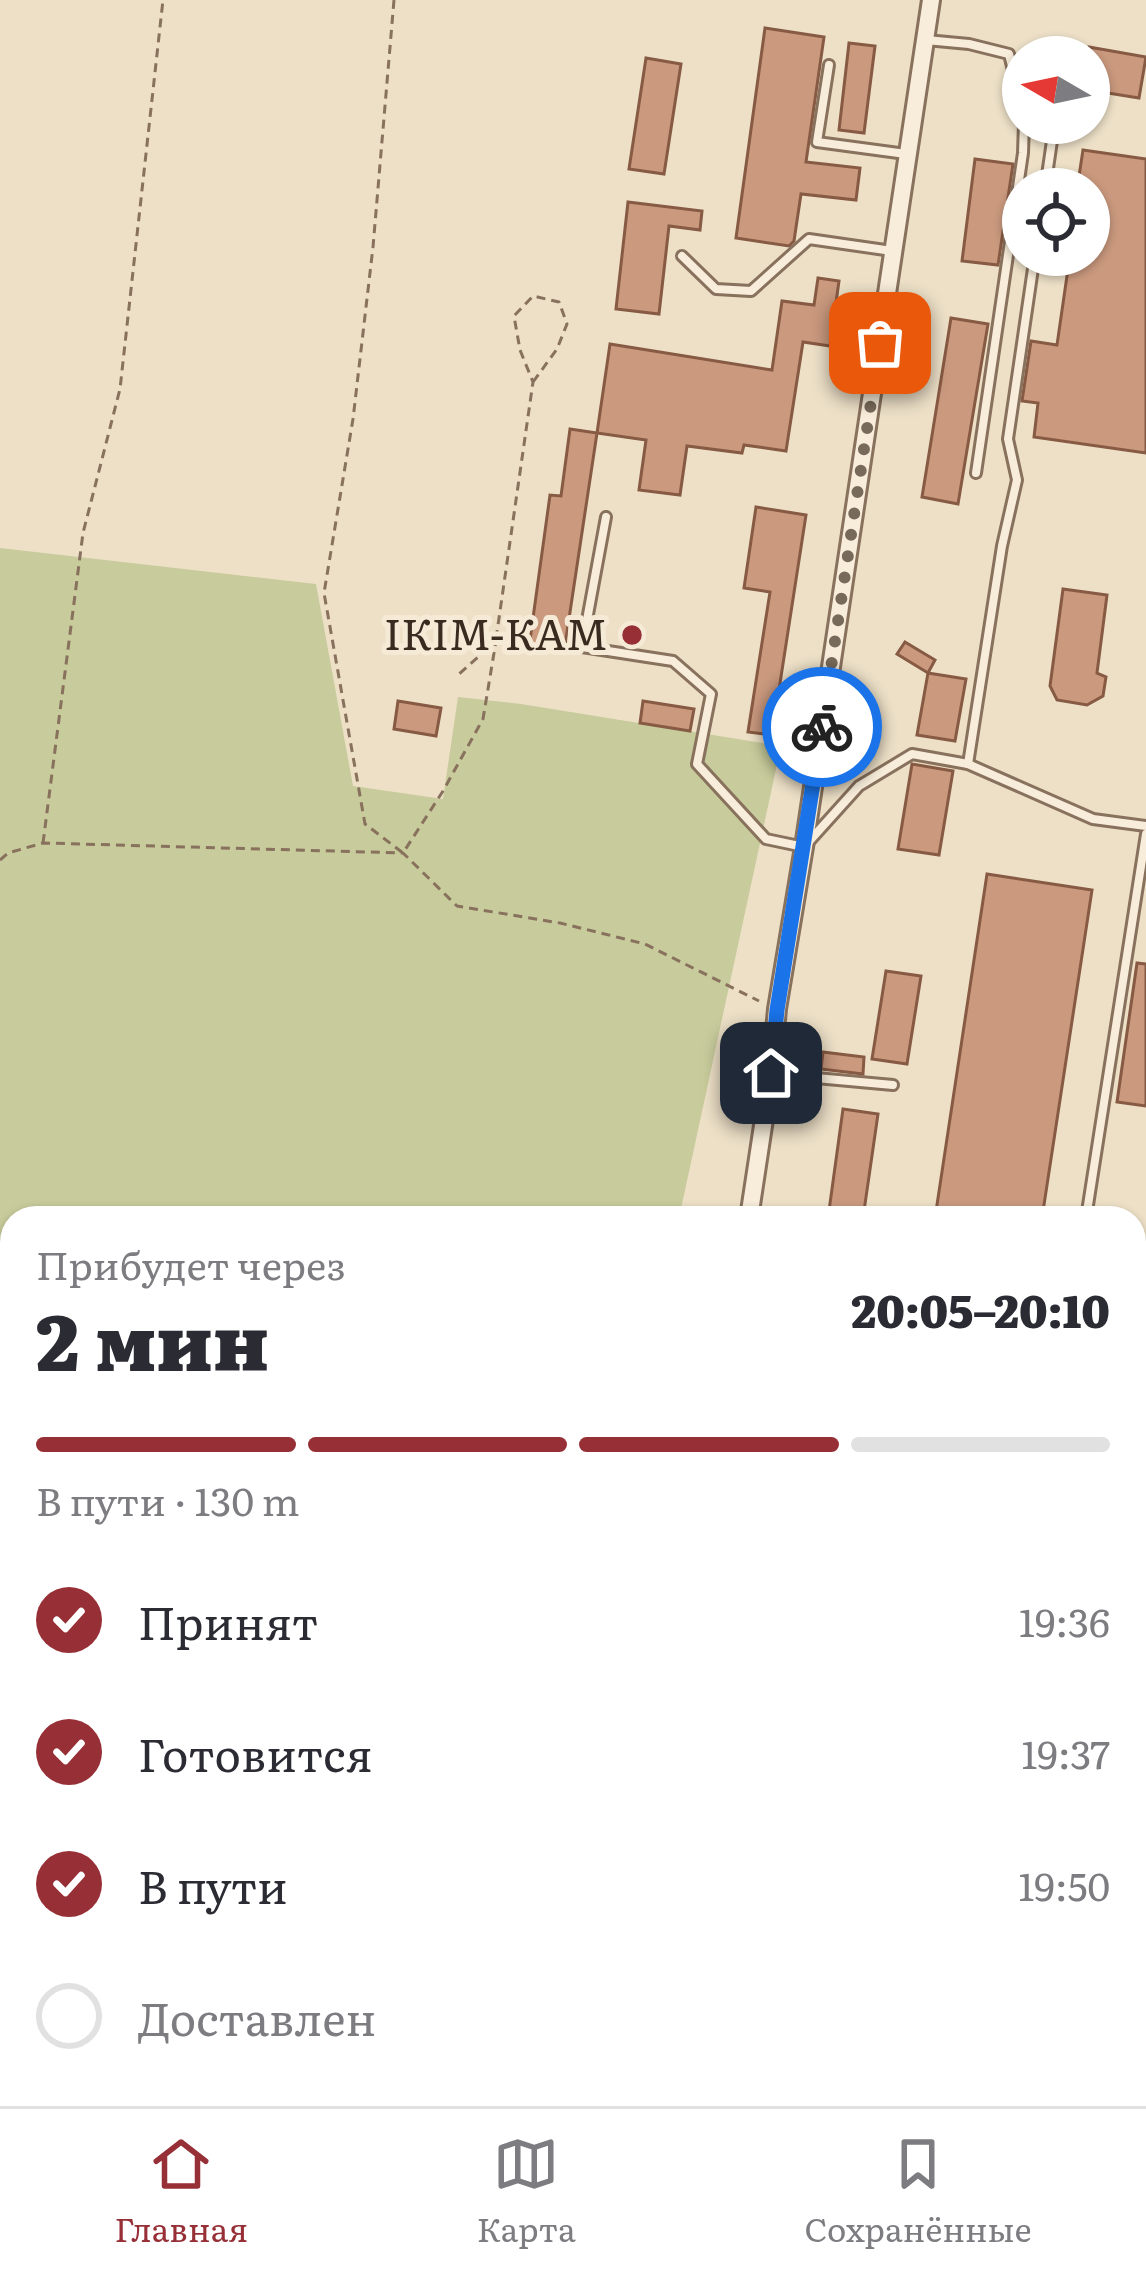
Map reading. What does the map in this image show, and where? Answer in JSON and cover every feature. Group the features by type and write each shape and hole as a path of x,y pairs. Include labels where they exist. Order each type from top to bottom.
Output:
{"street":[{"path":"751,1206 931,0"}],"lane":[{"path":"925,40 1002,52"},
{"path":"829,65 817,142 908,154"},
{"path":"976,473 1023,144"},
{"path":"682,256 716,289 751,291 809,239 893,251"},
{"path":"968,764 1017,480 1008,440 1032,276"},
{"path":"606,517 582,647 673,661 711,694 697,764 766,839 804,847 859,786 912,754 968,764 1093,819 1146,830 1088,1206"},
{"path":"771,1073 893,1085"}],"path":[{"path":"43,843 83,533 120,389 164,0"},
{"path":"394,0 353,419 324,593 365,824 404,853 457,906 560,923 645,944 777,1010"},
{"path":"404,853 483,719 532,382 514,316 533,296 560,302 567,324 556,350 532,382"},
{"path":"459,674 496,641"},
{"path":"0,860 43,843 404,853"}],"green space":[{"path":"0,548 316,584 353,786 443,799 458,697 781,746 682,1206 0,1206"}],"building":[{"path":"765,28 824,37 806,162 860,168 856,200 801,194 794,241 789,246 736,238"},
{"path":"849,43 875,46 864,133 839,130"},
{"path":"1110,51 1146,57 1139,98 1110,93"},
{"path":"646,58 681,64 664,174 629,169"},
{"path":"1083,150 1146,159 1146,453 1034,437 1038,403 1022,401 1031,341 1057,345 1067,276 1110,276 1110,168 1080,168"},
{"path":"975,159 1013,164 1002,168 998,265 962,261"},
{"path":"628,202 702,211 700,230 669,226 659,314 616,309"},
{"path":"818,278 839,281 830,346 803,342 786,451 744,445 742,453 687,446 680,495 639,490 646,440 597,433 610,344 772,370 782,301 814,305"},
{"path":"951,318 988,324 958,504 922,497"},
{"path":"570,429 597,433 564,652 529,647 550,495 561,496"},
{"path":"756,507 806,515 772,735 748,732 770,592 744,588"},
{"path":"1063,589 1107,595 1097,673 1106,677 1103,696 1087,705 1057,700 1050,686"},
{"path":"905,642 935,660 928,673 897,654"},
{"path":"928,673 966,679 955,741 917,735"},
{"path":"398,701 441,708 436,736 394,729"},
{"path":"643,701 694,709 690,731 640,723"},
{"path":"912,764 953,771 939,855 898,849"},
{"path":"987,874 1092,890 1044,1206 937,1206"},
{"path":"1137,963 1146,964 1146,1106 1117,1102"},
{"path":"886,971 921,976 907,1064 872,1059"},
{"path":"823,1052 864,1057 863,1074 821,1069"},
{"path":"843,1109 878,1114 865,1206 830,1206"}],"way so far":[{"path":"822,727 880,343"}],"place":[{"name":"ІКІМ-КАМ","path":"632,635"}],"route":[{"path":"771,1073 822,727"}]}
